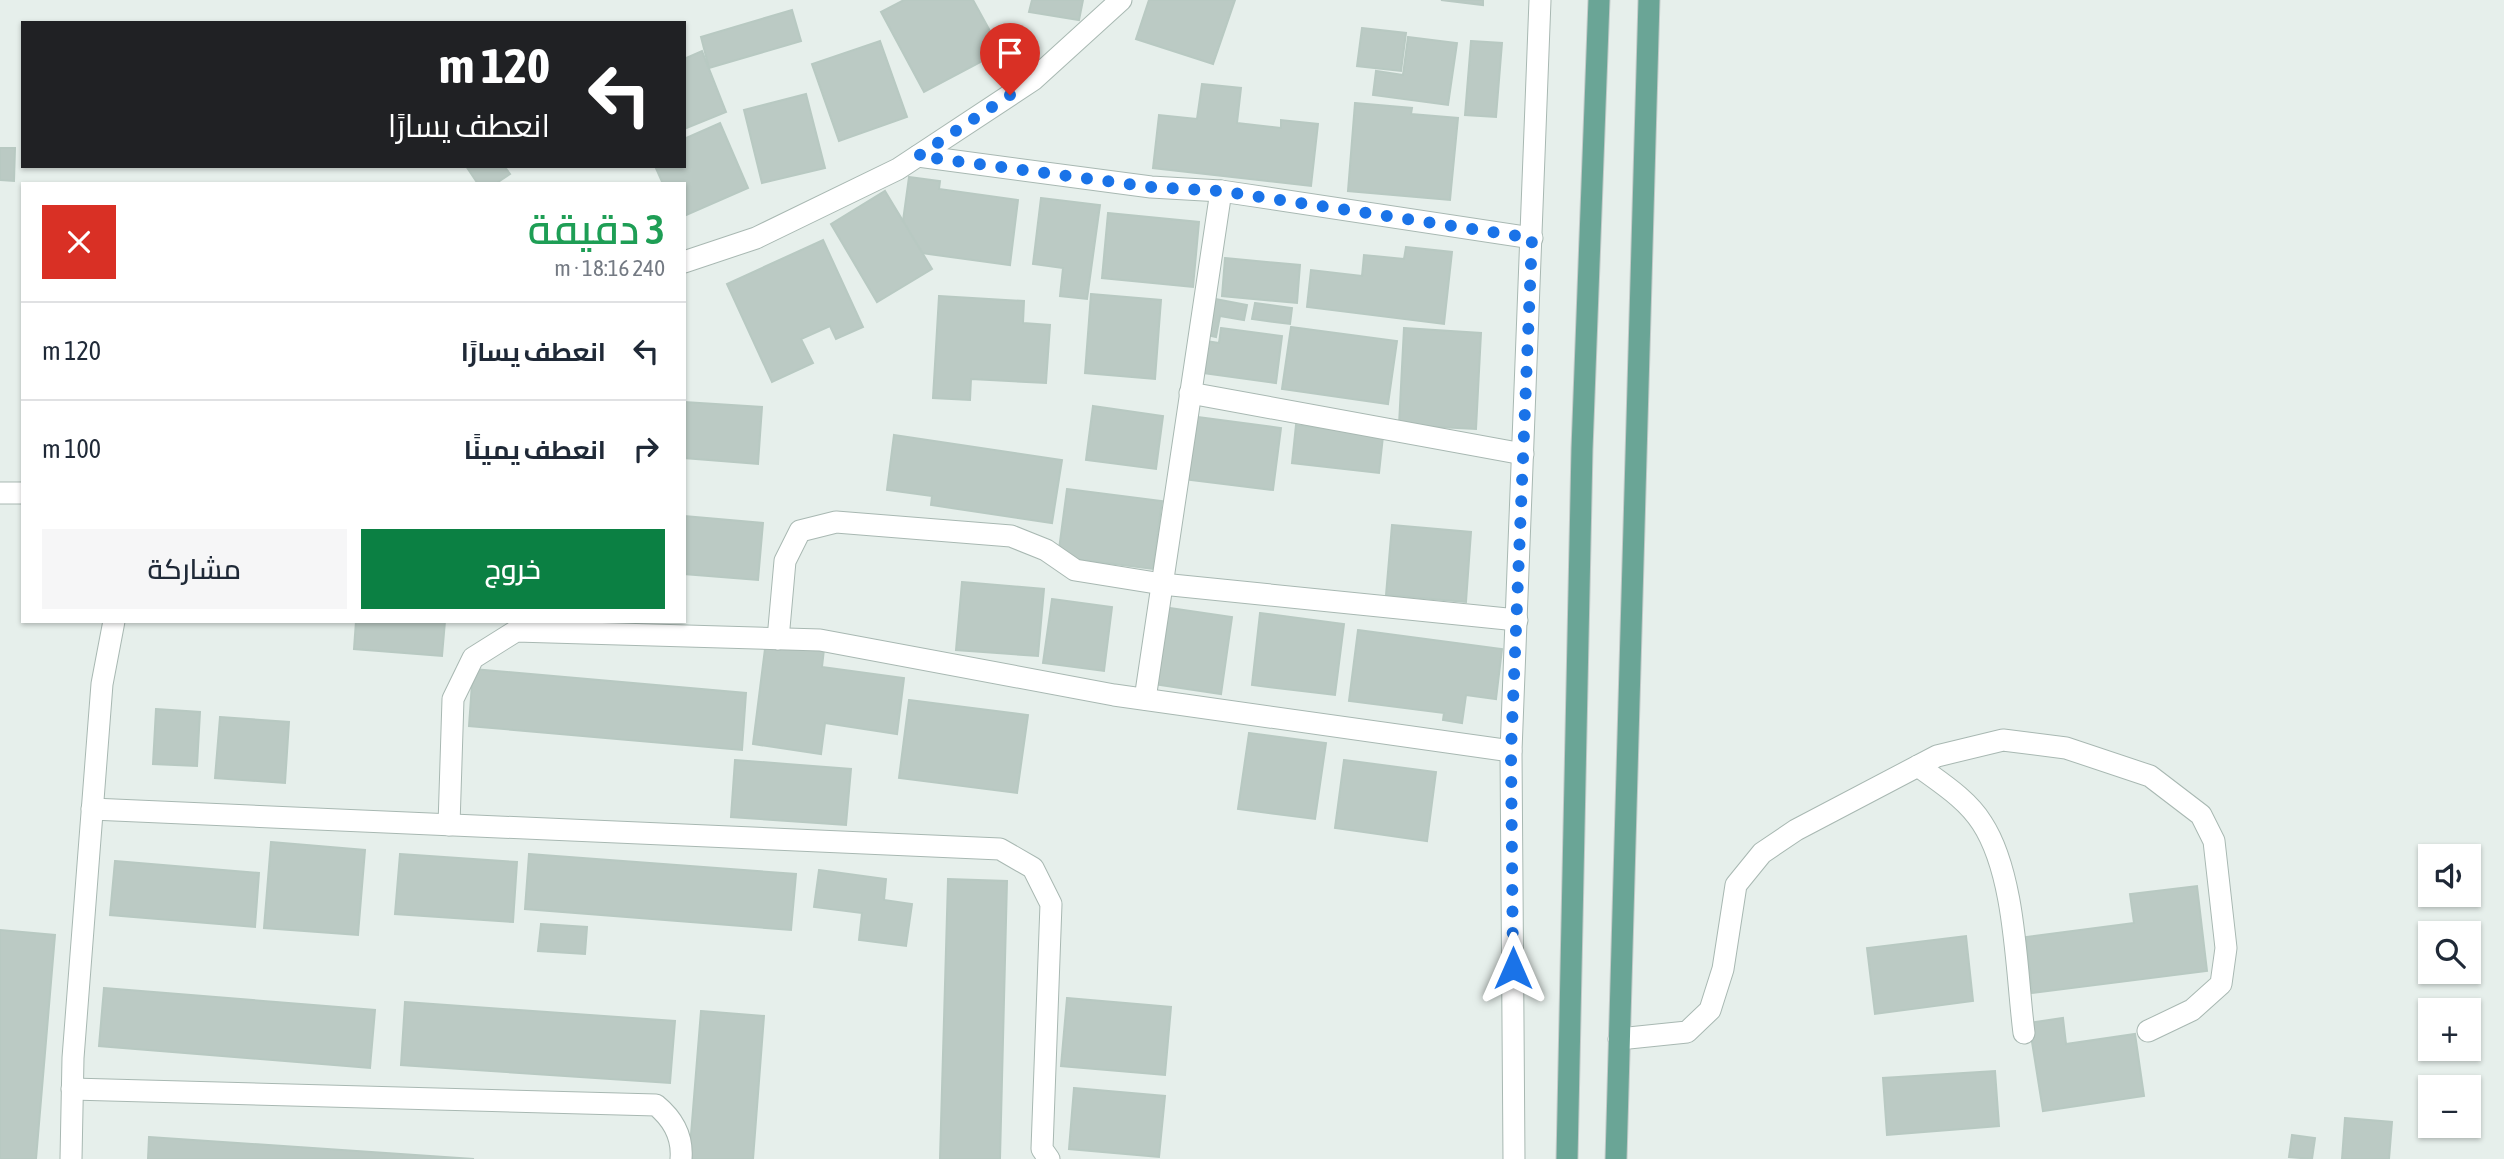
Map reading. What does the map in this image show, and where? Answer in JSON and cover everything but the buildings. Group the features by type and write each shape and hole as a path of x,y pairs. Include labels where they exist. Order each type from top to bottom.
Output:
{"main road":[{"path":"1567,1159 1581,449 1599,0"},
{"path":"1616,1159 1649,0"}],"street":[{"path":"686,261 756,238 898,169 1033,80 1121,0"},
{"path":"1514,1159 1511,751 1540,0"},
{"path":"918,156 1151,187 1221,191 1532,238"},
{"path":"1145,699 1221,191"},
{"path":"1190,393 1523,454"},
{"path":"0,492 21,493"},
{"path":"778,639 785,561 800,531 836,522 1011,537 1046,550 1075,570 1162,584 1517,620"},
{"path":"71,1159 72,1089 92,809 102,684 114,623"},
{"path":"449,825 453,699 473,658 516,631 821,640 1145,699 1511,751"},
{"path":"1619,1039 1687,1032 1710,1010 1723,969 1736,885 1762,853 1796,830 1937,756 2003,740 2066,748 2150,776 2201,815 2214,841 2226,948 2221,984 2192,1010 2148,1031"},
{"path":"1918,766 1964,800 1983,824 2004,870 2024,1033"},
{"path":"92,809 1000,849 1033,868 1051,904 1044,1156"},
{"path":"72,1089 656,1105 672,1118 682,1148 681,1159"}],"route":[{"path":"1010,95 918,156 1151,187 1221,191 1532,238 1511,751 1513,968"}]}
